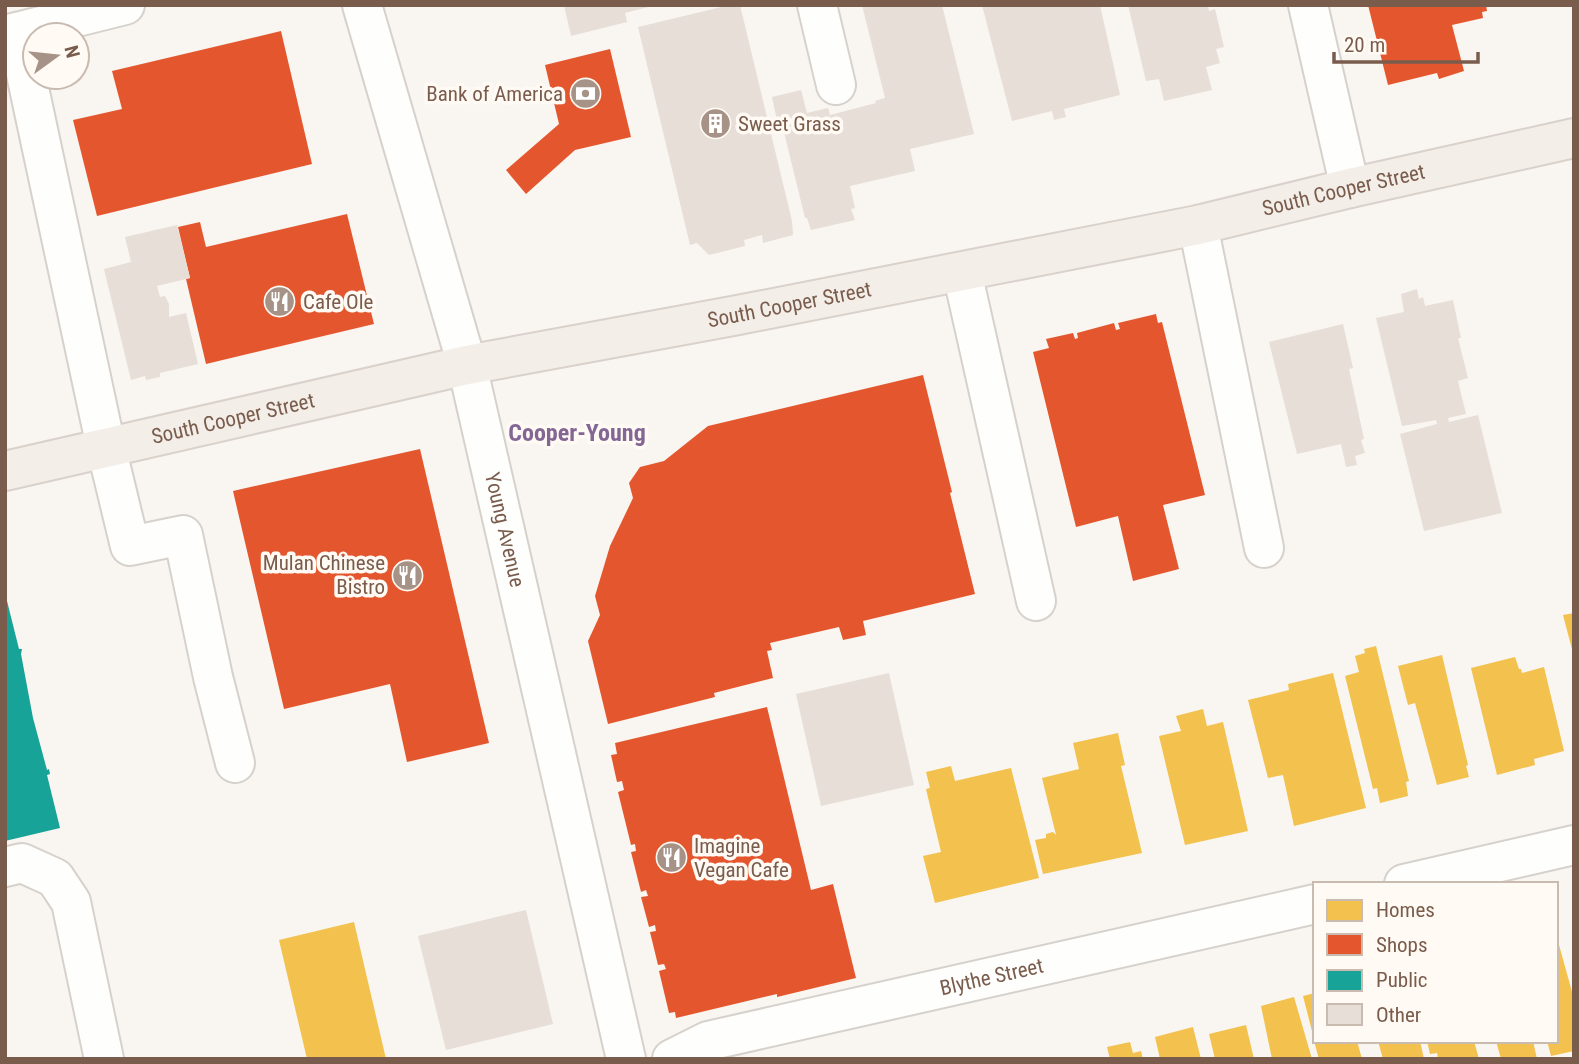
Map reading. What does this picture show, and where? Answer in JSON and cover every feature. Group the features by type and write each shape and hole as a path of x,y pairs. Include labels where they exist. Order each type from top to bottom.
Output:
{"main road":[{"name":"South Cooper Street","path":"5,471 467,365 1198,225 1574,138"}],"street":[{"path":"125,5 11,34 130,546 183,535 213,677 235,764"},
{"name":"Young Avenue","path":"362,5 467,365 626,1059"},
{"path":"817,5 836,85"},
{"path":"1308,5 1350,188"},
{"path":"1198,225 1264,548"},
{"path":"962,272 1036,601"},
{"path":"1414,882 1574,845"},
{"path":"5,867 22,863 55,878 71,902 104,1059"},
{"name":"Blythe Street","path":"672,1059 708,1041 1313,904"}],"building: Homes":[{"path":"1574,613 1574,653 1573,653 1563,615"},
{"path":"1376,646 1409,781 1406,782 1408,796 1380,803 1377,788 1373,789 1345,676 1359,672 1355,656 1365,653 1364,649"},
{"path":"1442,655 1469,777 1437,785 1415,703 1408,705 1398,666"},
{"path":"1515,657 1522,673 1544,667 1564,751 1534,759 1535,765 1497,775 1471,668"},
{"path":"1333,673 1366,808 1294,826 1283,775 1268,778 1248,700 1289,690 1288,684"},
{"path":"1203,709 1207,726 1223,722 1248,831 1185,845 1159,736 1181,731 1176,716"},
{"path":"1118,733 1125,765 1121,766 1142,853 1043,874 1035,840 1046,838 1046,834 1053,832 1056,835 1042,778 1079,769 1073,743"},
{"path":"951,766 955,781 1011,768 1039,878 935,903 923,856 941,852 926,789 930,788 926,772"},
{"path":"354,922 386,1059 307,1059 279,940"},
{"path":"1558,941 1574,999 1574,1051 1551,1056 1548,1043 1558,1043"},
{"path":"1313,994 1313,1035 1303,996"},
{"path":"1294,997 1312,1059 1272,1059 1261,1006"},
{"path":"1246,1025 1254,1059 1215,1059 1209,1034"},
{"path":"1193,1027 1201,1059 1160,1059 1155,1037"},
{"path":"1130,1042 1133,1053 1141,1051 1143,1059 1110,1059 1107,1047"},
{"path":"1315,1043 1358,1043 1362,1059 1319,1059"},
{"path":"1379,1043 1420,1043 1424,1059 1383,1059"},
{"path":"1427,1043 1475,1043 1479,1059 1438,1059 1437,1053 1430,1054"},
{"path":"1497,1043 1533,1043 1537,1059 1501,1059"}],"building: Shops":[{"path":"1368,5 1486,5 1487,11 1482,12 1483,18 1452,25 1464,71 1439,79 1437,73 1388,85"},
{"path":"281,31 312,164 97,216 73,120 122,109 112,71"},
{"name":"Bank of America","path":"610,49 631,137 575,150 526,194 506,170 559,124 545,65"},
{"name":"Cafe Ole","path":"347,214 374,324 206,364 186,279 190,278 178,227 200,222 206,247"},
{"path":"1156,314 1158,323 1162,322 1205,495 1163,505 1179,569 1133,581 1118,516 1076,527 1033,352 1049,348 1046,339 1073,333 1075,339 1078,338 1077,333 1114,323 1116,330 1120,329 1118,323"},
{"path":"923,375 975,594 863,621 866,635 843,640 839,627 770,643 772,650 767,651 773,678 714,693 715,697 608,724 588,641 600,615 595,596 610,546 633,498 629,483 640,467 664,461 708,426"},
{"path":"420,449 489,743 407,762 390,684 284,709 233,491"},
{"path":"767,707 811,890 833,884 856,978 676,1018 675,1012 669,1013 659,971 666,969 664,964 658,965 650,932 656,931 655,925 649,927 641,897 648,896 646,890 641,892 631,852 636,851 635,844 631,845 618,792 624,790 622,781 617,782 611,755 617,754 615,743"}],"building: Public":[{"path":"5,593 19,649 22,649 33,718 47,770 49,769 50,774 47,775 60,828 5,841"}],"building: Other":[{"path":"564,5 652,6 625,13 627,22 571,36"},
{"name":"Sweet Grass","path":"730,5 740,5 792,221 793,235 763,243 762,235 744,240 745,246 709,255 697,243 690,245 638,27"},
{"path":"862,5 942,5 974,134 910,149 915,171 850,186 855,208 851,209 855,220 811,230 805,218 782,124 778,125 772,97 801,90 807,113 828,108 830,115 876,103 875,101 885,98"},
{"path":"982,5 1100,5 1120,95 1064,109 1066,117 1054,120 1052,111 1012,121"},
{"path":"1128,5 1208,5 1209,11 1215,9 1224,47 1216,49 1220,63 1206,67 1212,90 1164,101 1159,79 1146,81"},
{"path":"177,225 190,278 157,286 160,297 165,296 169,304 169,317 186,313 198,364 160,373 160,377 146,380 145,376 131,380 104,269 131,262 125,237"},
{"path":"1417,289 1419,299 1423,297 1425,306 1453,300 1461,338 1458,338 1468,378 1458,381 1466,414 1448,418 1449,422 1478,415 1502,513 1424,531 1400,434 1437,424 1436,420 1402,426 1376,318 1404,312 1401,294"},
{"path":"1343,324 1353,368 1349,369 1365,453 1355,456 1357,465 1346,467 1341,444 1297,454 1269,342"},
{"path":"889,673 914,785 821,806 796,694"},
{"path":"526,910 553,1024 446,1050 418,936"}],"place":[{"name":"Bank of America","path":"586,94"},
{"name":"Sweet Grass","path":"715,124"},
{"name":"Cafe Ole","path":"280,302"},
{"name":"Mulan Chinese Bistro","path":"408,575"},
{"name":"Imagine Vegan Cafe","path":"671,858"}],"district":[{"name":"Cooper-Young","path":"577,433"}]}
